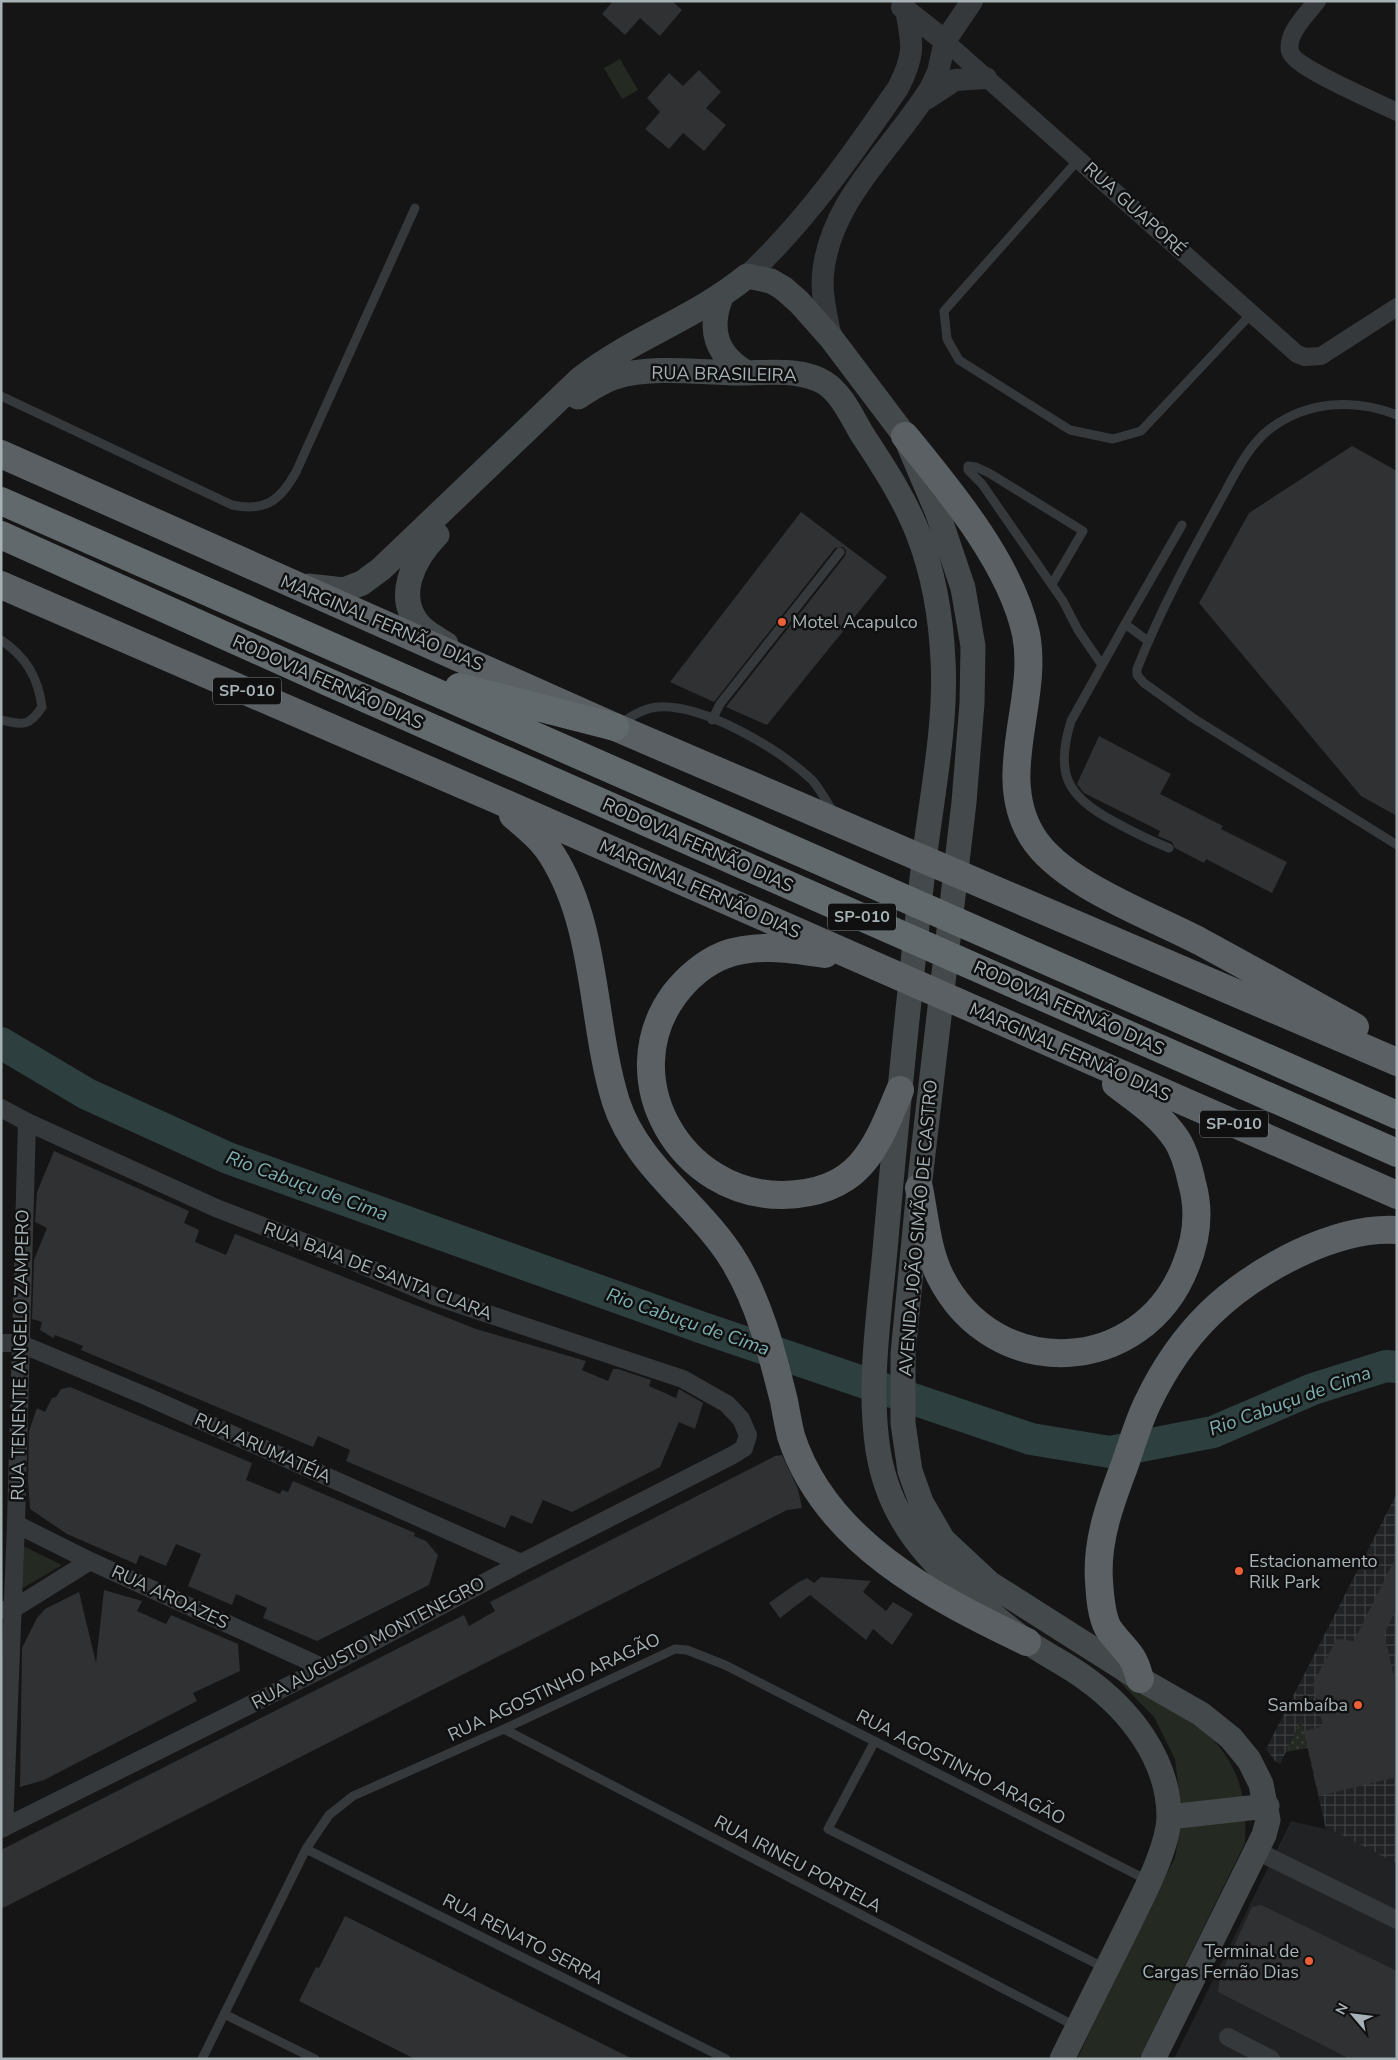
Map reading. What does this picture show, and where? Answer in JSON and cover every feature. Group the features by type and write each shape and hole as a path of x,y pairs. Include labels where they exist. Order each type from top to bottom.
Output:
{"highway":[{"path":"906,436 958,501 997,565 1016,601 1026,635 1028,659 1015,786 1021,813 1032,837 1059,866 1093,887 1131,909 1198,941 1384,1044 1397,1061"},
{"name":"MARGINAL FERNÃO DIAS","path":"1,454 615,727 1397,1061"},
{"name":"RODOVIA FERNÃO DIAS","path":"1,501 376,664 1000,942 1397,1115"},
{"name":"RODOVIA FERNÃO DIAS","path":"1,535 328,682 1397,1153"},
{"path":"1,551 47,556"},
{"name":"MARGINAL FERNÃO DIAS","path":"1,584 1397,1195"},
{"path":"376,664 615,727"},
{"path":"493,798 536,835 552,854 566,881 585,944 606,1063 617,1104 644,1153 733,1260 753,1296 772,1353 790,1433 810,1480 826,1503 862,1540 900,1572 926,1590 968,1614 1027,1642"},
{"path":"858,958 794,949 752,949 724,956 684,981 669,1002 657,1028 653,1047 652,1085 661,1113 678,1146 696,1164 717,1179 734,1187 767,1195 798,1194 825,1188 846,1177 865,1162 878,1142 900,1090"},
{"path":"919,1188 932,1254 940,1276 956,1301 982,1326 1007,1342 1035,1352 1067,1355 1094,1350 1124,1338 1145,1325 1180,1282 1192,1250 1197,1223 1196,1197 1188,1166 1178,1142 1152,1110 1073,1052"},
{"path":"1140,1679 1133,1659 1108,1628 1101,1604 1099,1578 1100,1541 1116,1488 1147,1404 1175,1354 1196,1326 1217,1304 1244,1284 1277,1264 1326,1240 1379,1229 1397,1230"}],"main road":[{"name":"RUA BRASILEIRA","path":"290,584 344,590 362,583 405,547 580,379 626,348 721,297 747,276"},
{"path":"747,276 771,282 783,288 831,338 906,436"},
{"path":"721,297 715,318 717,341 724,354 734,366 747,373"},
{"name":"RUA BRASILEIRA","path":"478,665 427,632 411,611 408,602 409,580 417,558 579,397 602,382 627,374 646,371 778,373 811,377 825,383 836,393 884,467 919,535 936,596 943,660 942,718 930,800"},
{"name":"AVENIDA JOÃO SIMÃO DE CASTRO","path":"906,436 938,511 963,588 973,646 972,703 964,802 919,1188 903,1354 903,1423 910,1471 921,1502 943,1540 989,1583 1140,1679 1201,1714 1231,1738 1249,1760 1261,1784 1267,1806 1268,1820 1257,1851 1153,2059"},
{"name":"AVENIDA JOÃO SIMÃO DE CASTRO","path":"930,800 902,1052 876,1341 875,1418 884,1476 910,1534 926,1555 958,1586 1027,1642 1084,1677 1107,1696 1133,1724 1153,1750 1163,1777 1169,1817 1166,1838 1149,1882 1062,2059"},
{"path":"1169,1817 1267,1806"}],"street":[{"path":"831,338 825,306 823,275 828,246 848,199 923,101 938,72 945,41 972,1"},
{"path":"1317,1 1296,28 1291,39 1290,52 1302,65 1397,112"},
{"name":"RUA GUAPORÉ","path":"901,6 945,41 1251,314 1301,356 1322,356 1393,315"},
{"name":"RUA BRASILEIRA","path":"747,276 779,246 815,202 898,88 908,68 912,46 901,6"},
{"path":"923,101 955,80 986,78"},
{"name":"RUA BAIA DE SANTA CLARA","path":"1,1108 26,1122 216,1208 350,1260 434,1296 683,1379 717,1397 741,1419 748,1435 748,1442 744,1448 733,1455"},
{"name":"RUA TENENTE ANGELO ZAMPERO","path":"3,1828 7,1610 16,1524 26,1122"},
{"name":"RUA ARUMATÉIA","path":"1,1343 20,1344 148,1397 521,1563"},
{"name":"RUA AUGUSTO MONTENEGRO","path":"3,1828 324,1668 521,1563 733,1455"},
{"name":"RUA AROAZES","path":"16,1524 90,1561 324,1668"},
{"path":"7,1610 90,1561"},
{"path":"1257,1851 1397,1920"},
{"path":"1228,2037 1272,2059"}],"lane":[{"path":"1079,159 944,311 947,339 960,360 1070,430 1113,439 1141,431 1251,314"},
{"path":"1,396 232,505 250,508 264,506 286,491 296,472 415,208"},
{"path":"1397,415 1382,409 1356,404 1329,404 1300,412 1270,429 1244,459 1173,585 1137,669 1137,675 1144,683 1194,718 1397,845"},
{"path":"1052,584 1083,531 989,473 976,467 968,466 969,471 982,484 1052,584 1078,630 1102,665"},
{"path":"1169,848 1141,837 1082,802 1069,787 1064,766 1066,737 1071,721 1182,525"},
{"path":"712,720 720,704 840,552"},
{"path":"1125,624 1148,641"},
{"path":"1,640 17,651 30,666 40,690 42,707 34,719 22,724 1,720"},
{"path":"615,727 640,712 658,707 684,710 744,732 782,755 813,782 840,823"},
{"name":"RUA AGOSTINHO ARAGÃO","path":"202,2059 306,1849 330,1815 353,1796 504,1729 675,1649 687,1650 725,1665 1149,1882"},
{"name":"RUA IRINEU PORTELA","path":"504,1729 1078,2027"},
{"path":"875,1741 828,1829 1106,1969"},
{"name":"RUA RENATO SERRA","path":"306,1849 726,2059"},
{"path":"224,2014 315,2059"}],"shaded area":[{"path":"620,59 638,90 622,99 604,68"},
{"path":"1397,1493 1397,1864 1334,1831 1326,1829 1301,1721 1280,1764 1275,1761 1266,1749"},
{"path":"15,1542 62,1565 16,1592"},
{"path":"1114,1676 1191,1721 1211,1737 1226,1756 1238,1780 1244,1808 1245,1843 1139,2059 1077,2059 1148,1909 1175,1858 1182,1817 1175,1759 1154,1717"},
{"path":"1301,1720 1308,1748 1286,1752"},
{"name":"Terminal de Cargas Fernão Dias","path":"1291,1821 1334,1831 1397,1864 1397,2059 1174,2059"}],"building":[{"path":"613,1 672,1 682,10 660,36 640,18 625,35 602,14"},
{"path":"699,70 721,92 706,108 726,125 704,151 683,133 669,149 645,129 660,112 647,98 669,73 683,86"},
{"path":"1352,446 1397,471 1397,816 1361,796 1199,603 1249,513"},
{"path":"801,512 887,577 767,725 726,707 845,556 846,550 843,547 835,548 714,702 670,682"},
{"path":"1099,736 1171,774 1160,794 1223,826 1221,829 1287,862 1272,893 1206,859 1204,863 1175,848 1172,842 1158,836 1160,831 1084,793 1077,784"},
{"path":"54,1151 189,1211 184,1223 199,1230 195,1242 226,1255 235,1234 476,1329 586,1361 582,1370 608,1381 613,1369 618,1369 651,1380 649,1386 676,1398 679,1389 703,1403 695,1429 679,1422 660,1467 572,1512 543,1500 532,1524 511,1515 505,1528 346,1461 350,1450 318,1436 313,1447 81,1350 83,1346 55,1335 53,1338 40,1330 42,1322 32,1319 34,1260 47,1228 35,1222 37,1192"},
{"path":"70,1387 252,1463 246,1480 280,1494 282,1490 288,1492 293,1481 415,1533 414,1536 426,1541 438,1555 429,1585 317,1641 263,1618 267,1608 236,1594 232,1605 188,1586 201,1554 176,1544 166,1566 140,1555 136,1564 67,1534 30,1509 28,1482 29,1431 37,1408 45,1412 52,1398 56,1397 61,1389"},
{"path":"782,1455 798,1489 802,1508 787,1510 1,1909 1,1850 464,1615 469,1626 495,1611 490,1602 775,1456"},
{"name":"Sambaíba","path":"1397,1555 1397,1608 1384,1634 1397,1689 1397,1777 1319,1796 1304,1731 1323,1726 1313,1683 1337,1639 1354,1641"},
{"path":"821,1577 871,1581 863,1592 886,1611 893,1602 913,1614 892,1645 873,1629 866,1640 810,1595 780,1618 769,1603 807,1578 814,1583"},
{"path":"104,1590 142,1601 137,1611 166,1624 171,1615 238,1644 240,1671 193,1693 197,1701 44,1780 20,1787 22,1648 37,1618 45,1609 79,1592 96,1663"},
{"path":"1261,1905 1397,1971 1397,2059 1350,2059 1218,1992 1220,1976 1252,1907"},
{"path":"345,1916 633,2059 415,2059 299,2001 316,1967 319,1968"}],"waterway":[{"name":"Rio Cabuçu de Cima","path":"1,1043 87,1094 228,1158 703,1328 1031,1439 1110,1452 1213,1432 1313,1389 1386,1366 1397,1367"}],"place":[{"name":"Motel Acapulco","path":"782,622"},
{"name":"Estacionamento Rilk Park","path":"1239,1571"},
{"name":"Sambaíba","path":"1358,1705"},
{"name":"Terminal de Cargas Fernão Dias","path":"1309,1961"}]}
